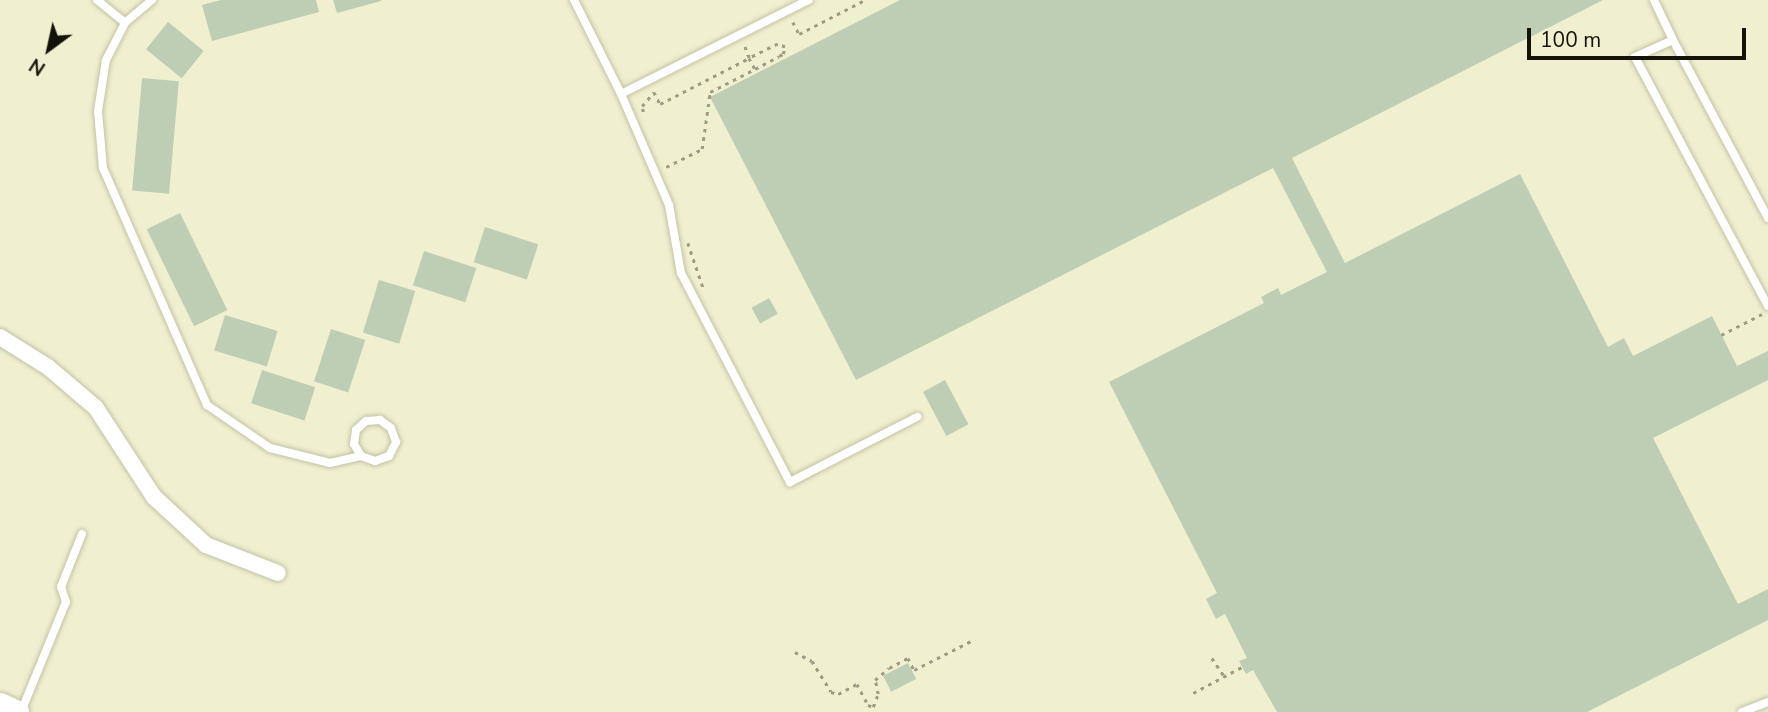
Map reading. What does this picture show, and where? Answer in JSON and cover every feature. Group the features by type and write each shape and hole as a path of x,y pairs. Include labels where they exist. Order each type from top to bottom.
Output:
{"street":[{"path":"0,337 48,367 96,408 154,498 206,545 278,573"},
{"path":"0,704 19,712"}],"lane":[{"path":"97,0 125,23"},
{"path":"152,0 125,23 106,60 98,111 103,168 207,405 270,448 330,463 361,456 375,461 389,456 396,442 391,428 380,420 366,421 356,430 354,444 361,456"},
{"path":"574,0 621,94 669,205 681,273 790,482 917,416"},
{"path":"621,94 809,0"},
{"path":"1654,0 1768,218"},
{"path":"1673,40 1635,57 1768,308"},
{"path":"19,712 66,602 61,587 82,534"},
{"path":"1742,712 1768,702"}],"path":[{"path":"783,26 793,21 799,34 865,0"},
{"path":"752,41 742,46 755,69"},
{"path":"643,114 642,106 654,92 660,104 778,44 785,47 783,54 710,92 702,149 666,167 661,157"},
{"path":"685,235 705,294"},
{"path":"1721,335 1768,308"},
{"path":"795,652 812,661 831,692 838,694 858,684 868,705 873,707 878,694 875,681 889,668 908,657 914,670 975,639"},
{"path":"1212,659 1224,677"},
{"path":"1193,693 1242,667"}],"building":[{"path":"221,0 316,0 319,12 212,41 202,5"},
{"path":"333,0 381,0 381,1 337,13"},
{"path":"900,0 1603,0 1292,158 1345,263 1520,174 1608,347 1624,338 1633,356 1712,316 1737,366 1768,351 1768,380 1653,438 1738,604 1768,589 1768,620 1587,712 1277,712 1253,670 1246,674 1239,661 1247,658 1225,614 1216,619 1206,599 1217,593 1109,382 1264,303 1261,297 1278,288 1281,295 1327,272 1273,168 856,380 710,97"},
{"path":"168,22 204,51 182,78 146,49"},
{"path":"142,78 179,81 169,194 132,191"},
{"path":"180,213 227,310 194,326 147,229"},
{"path":"485,227 538,244 527,279 474,262"},
{"path":"424,251 476,268 465,302 413,285"},
{"path":"379,280 415,291 399,344 363,333"},
{"path":"769,298 778,314 760,323 752,308"},
{"path":"225,315 278,331 267,366 214,350"},
{"path":"331,329 365,340 348,392 314,381"},
{"path":"262,370 315,387 304,421 251,403"},
{"path":"945,380 968,424 946,436 923,392"},
{"path":"908,663 916,679 891,692 883,676"}]}
